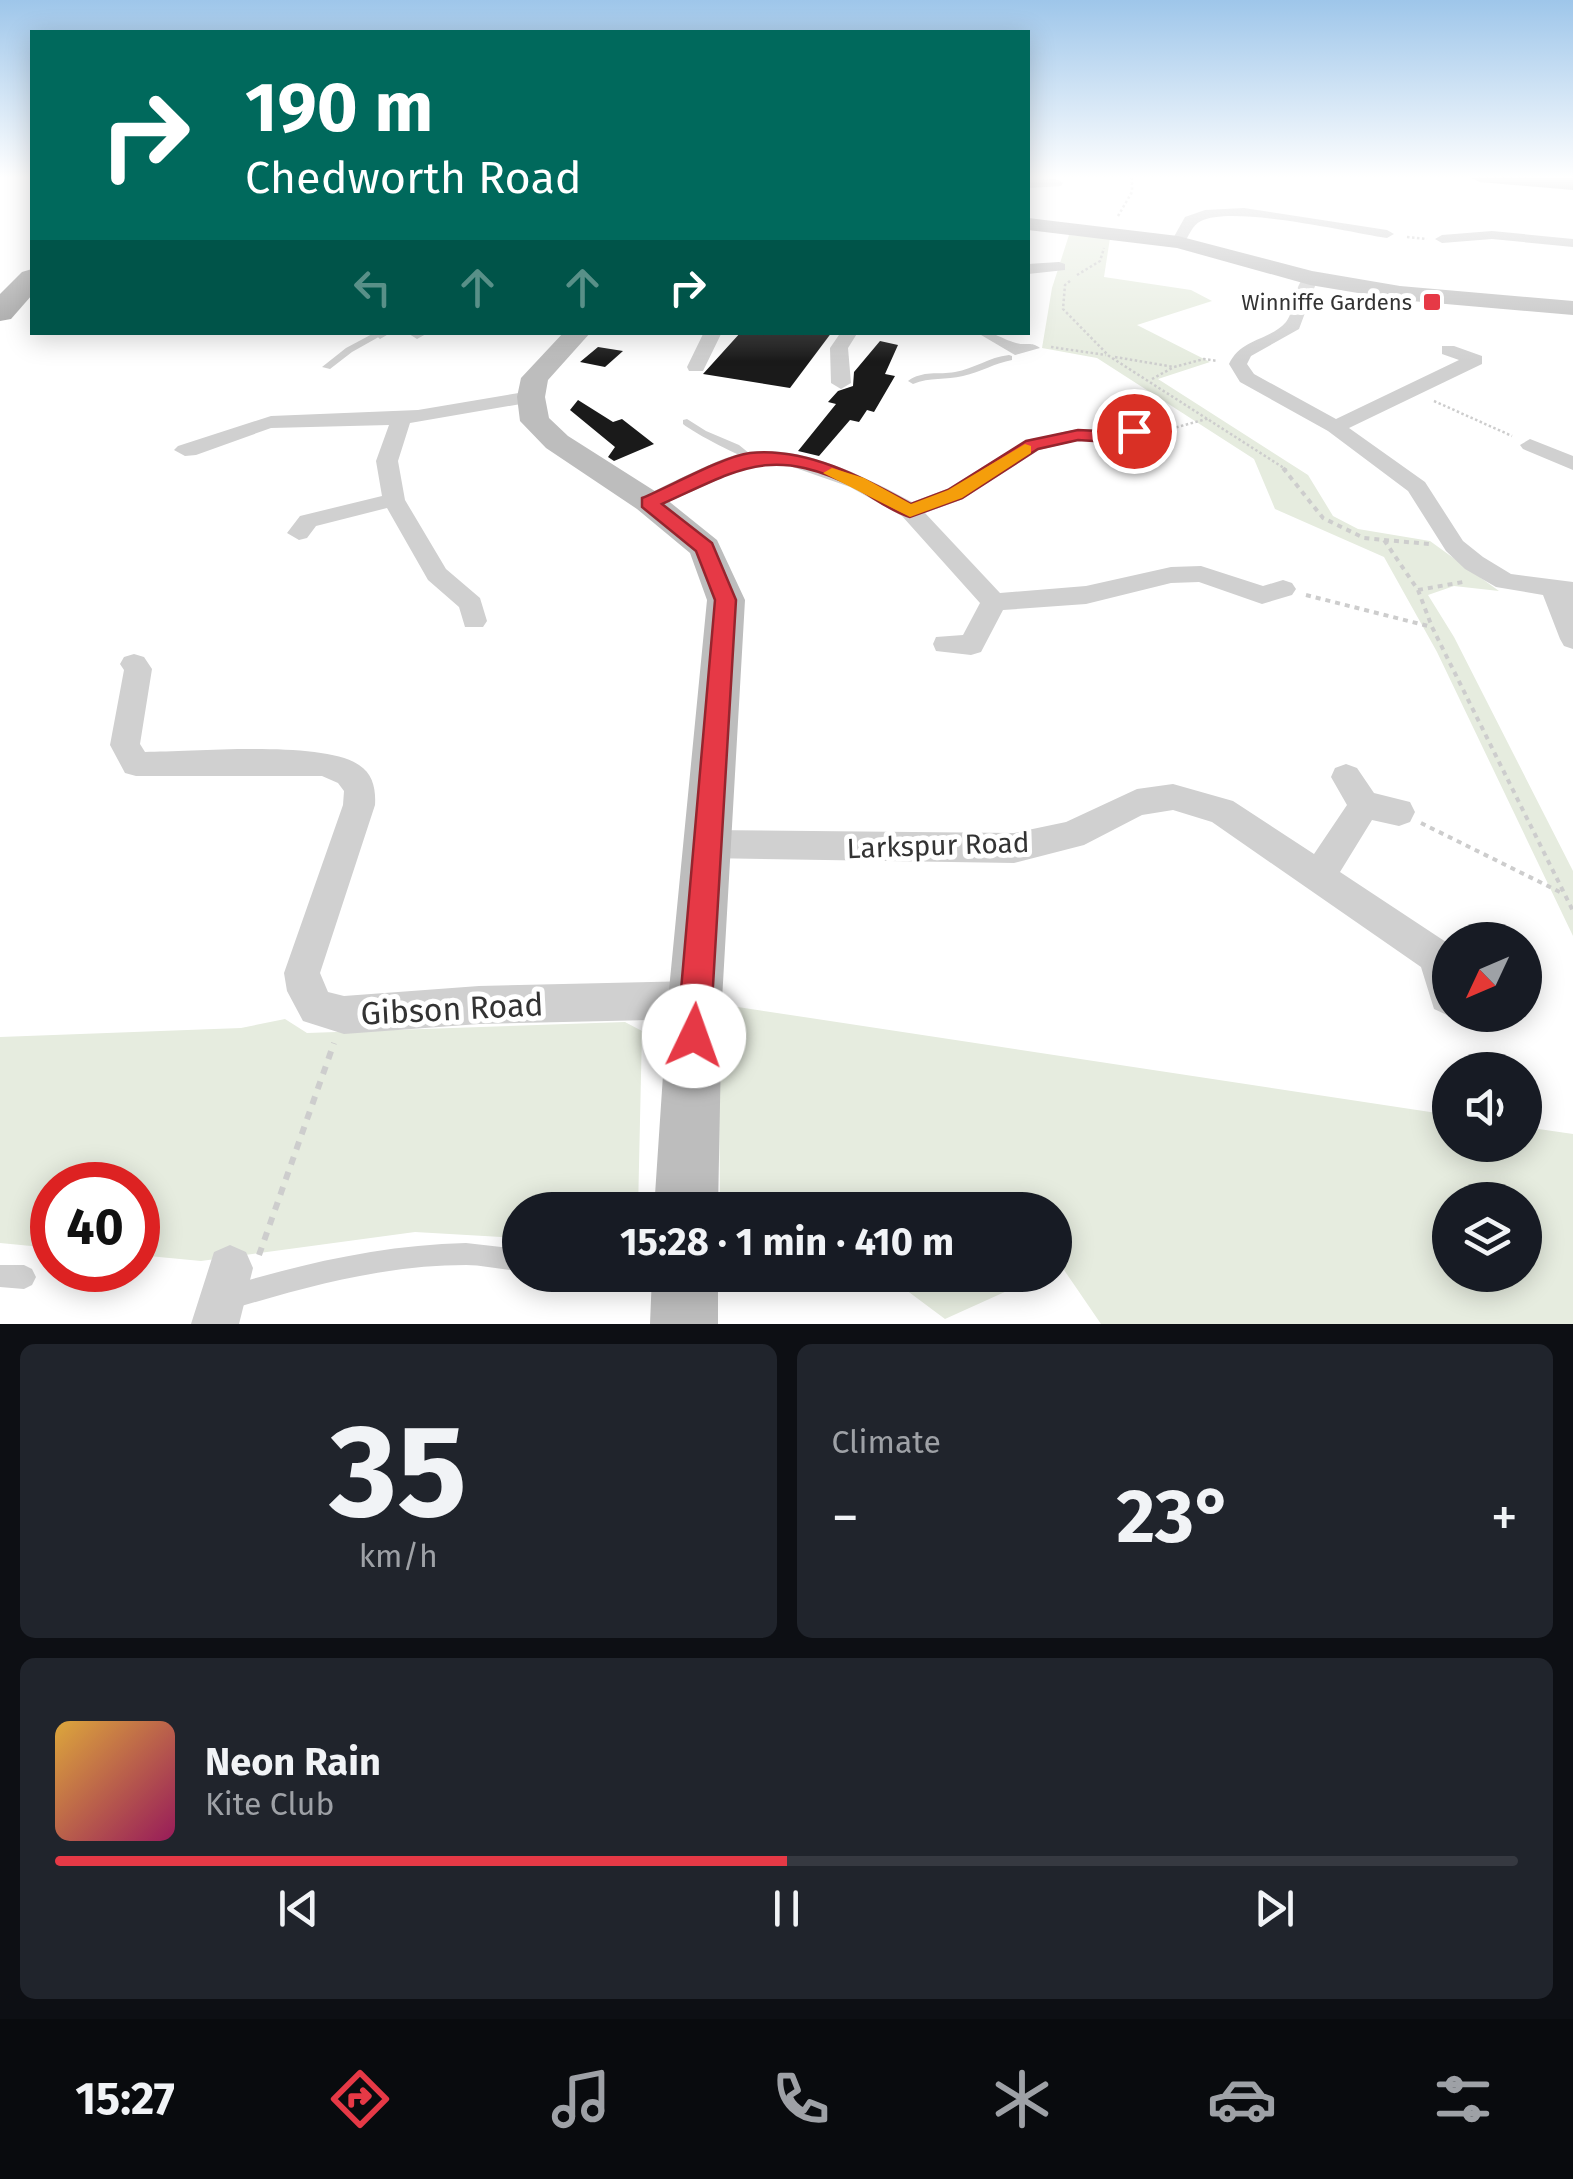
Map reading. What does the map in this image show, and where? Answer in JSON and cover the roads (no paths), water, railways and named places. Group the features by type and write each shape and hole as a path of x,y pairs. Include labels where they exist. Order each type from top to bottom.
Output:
{"highway":[{"path":"0,312 30,280"}],"street":[{"path":"1149,238 1310,278 1400,292 1573,308"},
{"path":"1178,242 1180,238"},
{"path":"1520,238 1573,243"},
{"path":"1031,272 1059,268"},
{"path":"1310,278 1293,325 1242,353 1238,364 1247,378 1335,427 1417,487 1454,546 1505,581 1563,590 1573,639"},
{"path":"576,335 543,368 531,398 535,421 557,442 649,502 705,548 726,600 706,844 687,1192"},
{"path":"680,350 700,360 711,335"},
{"path":"814,370 840,377 838,348 848,335"},
{"path":"989,335 1018,352"},
{"path":"1335,427 1475,360 1448,350"},
{"path":"200,453 237,431 264,422 304,417 401,418 531,398"},
{"path":"401,418 387,461 394,500 437,574 481,606"},
{"path":"910,511 955,494 1032,445 1078,435 1133,439"},
{"path":"1530,444 1573,464"},
{"path":"649,502 743,452 788,459 840,476 910,511 994,602"},
{"path":"301,522 394,500"},
{"path":"994,602 1086,594 1171,576 1202,574 1271,597"},
{"path":"970,650 994,602"},
{"name":"Gibson Road","path":"134,664 138,669 124,745 136,764 324,764 349,774 360,788 360,805 302,973 316,1008 344,1014 480,1005 696,1000"},
{"path":"1346,777 1364,805 1399,812"},
{"name":"Larkspur Road","path":"706,844 1014,848 1072,835 1137,802 1172,797 1222,811 1432,946"},
{"path":"1318,876 1364,805"},
{"path":"684,1292 684,1324"}],"lane":[{"path":"326,367 378,335"},
{"path":"913,381 921,376 965,373 994,358 1018,352"},
{"path":"687,422 712,440 743,452"},
{"path":"222,1297 321,1270 401,1256 471,1254 502,1258"}],"place":[{"name":"Winniffe Gardens","path":"1432,302"}]}
